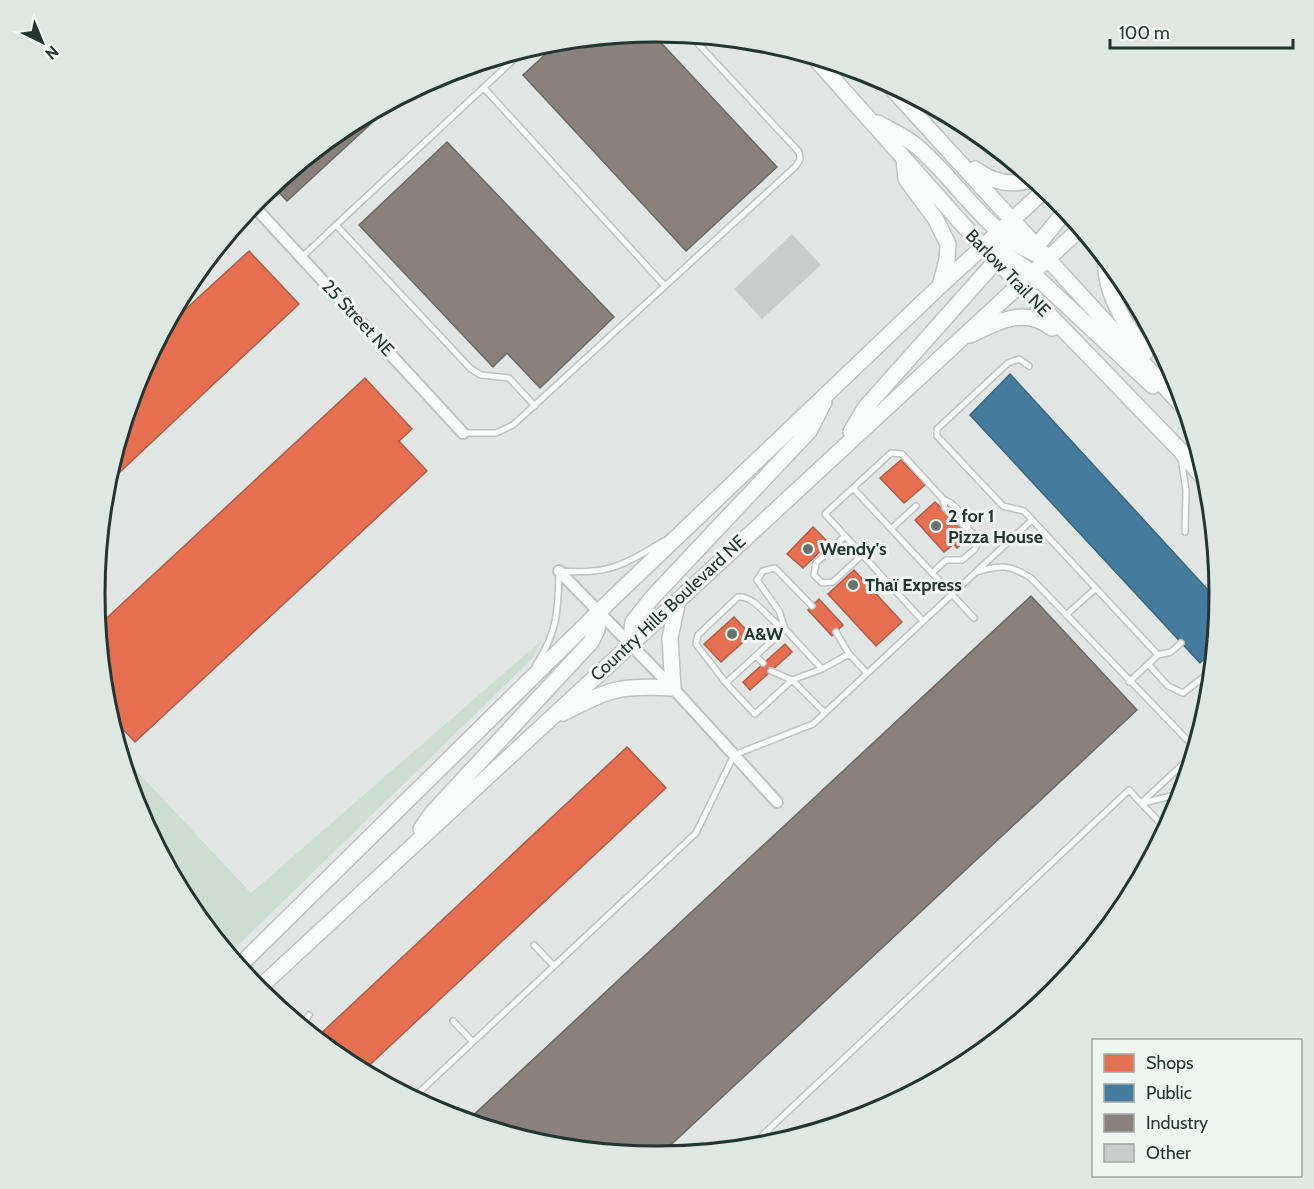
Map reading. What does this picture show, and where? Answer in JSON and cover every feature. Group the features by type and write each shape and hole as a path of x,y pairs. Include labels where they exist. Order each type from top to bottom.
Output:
{"main road":[{"name":"Barlow Trail NE","path":"824,68 983,247 1002,246 1017,284 1195,468"},
{"path":"902,99 1013,220 1031,259 1176,405"},
{"path":"869,118 913,143 1002,246 1031,259 1048,258 1170,391"},
{"path":"943,145 989,180 1024,182"},
{"path":"904,159 906,180 935,218 948,244 947,260 940,286"},
{"path":"844,445 865,408 1002,246 1013,220 1039,196"},
{"path":"1031,259 1061,218"},
{"name":"Country Hills Boulevard NE","path":"264,983 959,340 1017,284 1031,259 1048,258 1075,234"},
{"path":"244,961 599,612 940,286 983,247 1002,246"},
{"path":"1108,277 1122,318 1169,389"},
{"path":"959,340 1019,315 1042,320 1092,360"},
{"path":"630,644 633,622 651,598 809,431 830,391"},
{"path":"1180,450 1193,462"},
{"path":"547,721 605,692 632,686 673,688 670,638 678,600"},
{"path":"404,854 433,812 591,642 597,630 599,612"}],"street":[{"name":"25 Street NE","path":"259,212 463,433"},
{"path":"559,570 673,688 777,802"}],"lane":[{"path":"463,433 496,433 513,425 796,166 800,159 799,152 698,44"},
{"path":"302,258 512,62"},
{"path":"484,88 664,285"},
{"path":"336,225 471,369 481,375 509,378 535,406"},
{"path":"1029,366 1019,360 1008,363 937,429 940,441 1003,506 1024,512 1158,655"},
{"path":"1180,450 1186,490 1185,532"},
{"path":"923,621 825,514 891,453 898,452 943,499 945,508 979,539 975,549 962,560 946,560 932,573"},
{"path":"853,488 974,618"},
{"path":"891,529 915,506"},
{"path":"419,1093 696,833 734,755 813,724 1032,520"},
{"path":"521,688 550,643 555,629 559,570 587,573 615,568 686,528"},
{"path":"845,536 816,563 814,574 822,583 833,582 862,555"},
{"path":"976,572 999,566 1015,568 1031,578 1189,742"},
{"path":"812,606 775,568 763,571 757,580 779,611 785,629 822,669"},
{"path":"1066,615 1095,588"},
{"path":"785,629 775,625 752,602 738,597 698,635 696,644 726,683 755,714 792,680 822,669 849,654"},
{"path":"726,683 785,629"},
{"path":"836,632 849,654 867,673"},
{"path":"1129,682 1158,655 1171,652 1181,643"},
{"path":"756,656 763,663"},
{"path":"1148,664 1168,686 1183,693 1203,677"},
{"path":"771,671 792,680 825,713"},
{"path":"1141,803 1182,765"},
{"path":"761,1137 1129,790 1160,823"},
{"path":"1141,803 1171,796"},
{"path":"534,945 554,966"},
{"path":"306,1021 309,1015"},
{"path":"453,1021 472,1042"}],"green space":[{"path":"542,640 532,659 234,949 198,901 161,839 132,766 251,893"}],"building: Shops":[{"path":"249,251 299,304 118,474 134,417 147,383 161,350 183,312"},
{"path":"365,378 412,429 399,441 427,471 135,742 121,727 109,667 105,619"},
{"path":"901,460 925,485 904,503 880,478"},
{"path":"935,502 966,532 962,535 966,539 957,548 954,544 944,552 915,520"},
{"name":"Wendy's","path":"813,527 829,543 803,568 787,554"},
{"path":"854,570 902,622 876,646 828,594"},
{"path":"819,599 843,625 832,636 808,610"},
{"path":"734,617 751,635 721,662 704,644"},
{"path":"785,644 792,652 750,690 743,682"},
{"path":"627,747 666,788 369,1066 321,1033"}],"building: Public":[{"path":"1010,374 1210,592 1206,658 1200,663 970,415"}],"building: Industry":[{"path":"660,42 777,167 686,251 523,75 546,54 621,43"},
{"path":"376,119 287,201 279,192 293,179 350,135"},
{"path":"447,142 614,317 540,388 507,353 493,367 359,225"},
{"path":"1031,596 1137,710 669,1147 621,1146 585,1142 514,1128 473,1116"}],"building: Other":[{"path":"792,235 820,265 762,318 735,289"}],"place":[{"name":"2 for 1 Pizza House","path":"936,526"},
{"name":"Wendy's","path":"808,549"},
{"name":"Thaï Express","path":"853,585"},
{"name":"A&W","path":"732,634"}]}
